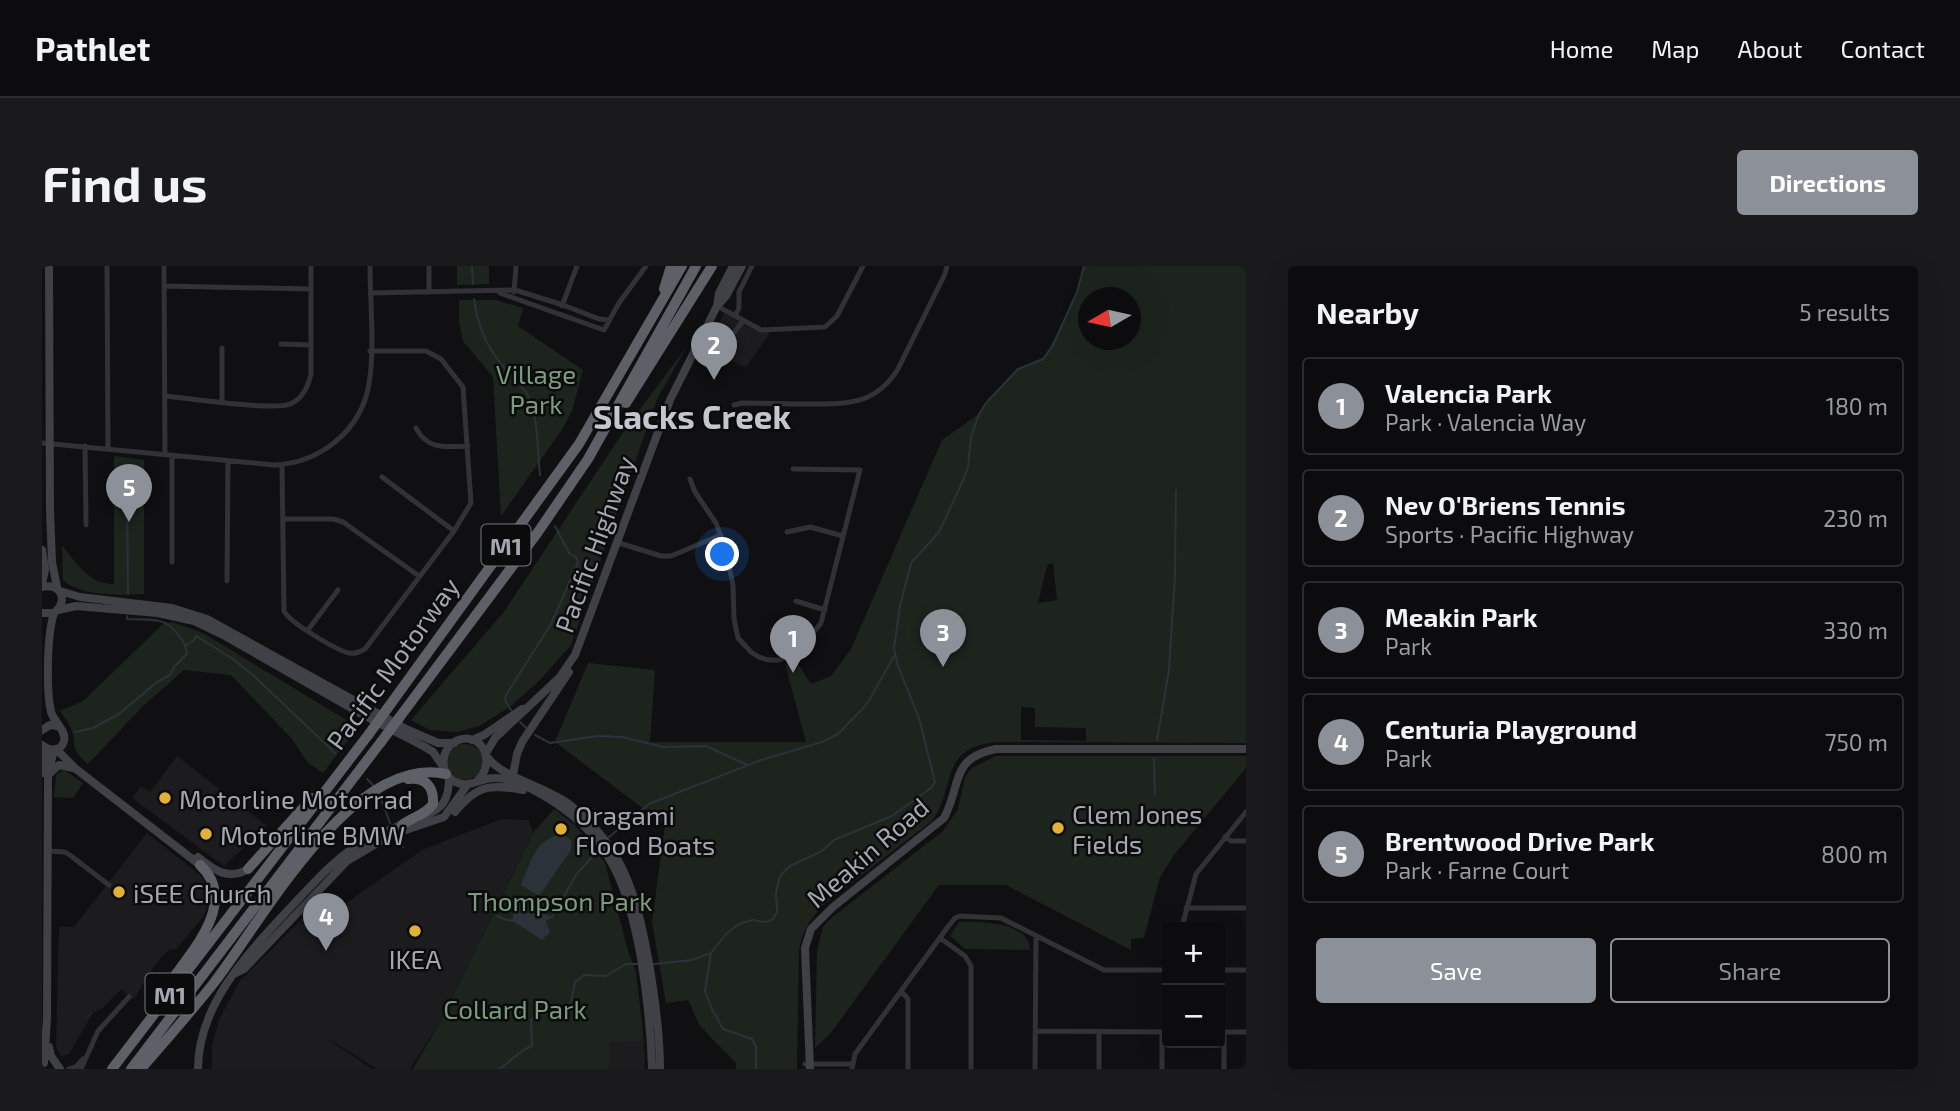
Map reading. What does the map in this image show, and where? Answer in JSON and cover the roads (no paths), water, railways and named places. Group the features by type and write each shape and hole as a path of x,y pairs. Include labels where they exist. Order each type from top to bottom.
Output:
{"highway":[{"path":"656,311 671,266"},
{"name":"Pacific Motorway","path":"116,1065 369,734 579,444 682,266"},
{"name":"Pacific Motorway","path":"131,1069 538,532 588,458 696,266"},
{"path":"588,458 645,376 712,266"},
{"path":"248,869 369,734"},
{"path":"141,1069 213,984 292,874 337,820 379,787 419,773 446,773"},
{"path":"393,781 412,778 424,780 430,785 433,794 430,809 402,825"},
{"path":"116,1065 213,916 215,892 207,872 200,865"}],"main road":[{"path":"45,874 48,851 48,774 52,747 64,734 57,726 49,698 50,626 63,601 52,562 46,442 49,266"},
{"name":"Pacific Highway","path":"717,306 719,293 733,266"},
{"name":"Pacific Highway","path":"472,740 527,707 547,691 569,666 580,644 679,379 717,306 726,296 742,266"},
{"path":"42,550 45,569 42,585 80,597 172,608 207,619 395,723 439,743 472,740 481,746 496,767 555,795 591,828 627,875 637,903 644,959 659,1026 660,1069"},
{"path":"42,613 77,606 158,613 194,621 425,747 433,752 446,773 458,783 504,779 561,807 591,828"},
{"path":"513,775 522,742 562,686 570,671 569,666"},
{"name":"Pacific Highway","path":"487,755 489,745 527,707"},
{"path":"43,727 57,726"},
{"path":"198,1069 199,1046 206,1021 241,963 335,862 355,847 443,806 448,799 443,758 454,743"},
{"path":"52,747 76,769 200,865"},
{"path":"52,747 45,874 45,983 51,1056 58,1066"},
{"name":"Meakin Road","path":"807,1066 805,948 811,929 833,906 944,818 957,777 971,757 996,749 1246,749"},
{"path":"236,973 244,969 346,860 391,835 444,817 472,783 483,776 487,767 487,755"},
{"path":"48,774 59,765 76,769"},
{"path":"417,826 430,826 446,821 469,795 481,789 503,788 536,793"},
{"path":"136,814 146,816 215,871 233,875 248,869"},
{"path":"647,972 652,1069"},
{"path":"47,1019 43,1064 50,1061 58,1066"}],"street":[{"path":"107,266 108,448"},
{"path":"164,266 165,454"},
{"path":"164,396 269,407 289,404 304,393 311,374 311,266"},
{"path":"46,442 282,465 317,454 349,429 358,416 369,386 370,266"},
{"path":"429,266 429,292"},
{"path":"512,298 516,266"},
{"path":"559,313 576,266"},
{"path":"497,292 601,330 605,329 646,266"},
{"path":"735,316 739,308 739,292 752,266"},
{"path":"717,306 767,331 825,327 837,316 863,266"},
{"path":"734,405 844,403 867,398 878,392 890,382 898,369 947,266"},
{"path":"164,286 311,289"},
{"path":"370,293 515,290 598,319 609,320"},
{"path":"713,344 722,348 743,321"},
{"path":"282,344 311,345"},
{"path":"222,348 222,401"},
{"path":"282,465 284,611 292,621 345,652 358,653 365,649 454,531 471,503 463,387 441,359 426,351 370,351"},
{"path":"416,428 419,435 431,445 468,446"},
{"path":"85,446 86,525"},
{"path":"172,455 172,562"},
{"path":"227,581 228,461"},
{"path":"690,479 721,536 733,585 736,630 743,645 768,660 786,659 797,653 816,631 825,610 860,470 793,469"},
{"path":"382,477 454,531"},
{"path":"283,519 333,519 343,522 354,527 419,576"},
{"path":"787,531 810,527 843,536"},
{"path":"616,542 662,556 721,536"},
{"path":"308,630 338,590"},
{"path":"796,601 825,610"},
{"path":"1183,922 1196,874 1246,812"},
{"path":"1225,837 1231,841 1246,841"},
{"path":"48,851 65,852 109,885"},
{"path":"1186,908 1246,908"},
{"path":"807,1066 852,1067 855,1054 953,920 960,916 997,917 1104,970 1162,971"},
{"path":"1035,1069 1036,936"},
{"path":"940,938 965,956 971,966 971,1069"},
{"path":"1225,970 1246,970"},
{"path":"901,991 907,996 908,1002 908,1069"},
{"path":"69,1069 81,1063 98,1031 129,998"},
{"path":"1036,1031 1162,1032"},
{"path":"1099,1031 1099,1069"},
{"path":"1225,1032 1246,1032"},
{"path":"1162,1069 1164,1048"},
{"path":"1223,1048 1224,1069"},
{"path":"81,1069 89,1049"}],"waterway":[{"path":"472,266 473,284"},
{"name":"Slacks Creek","path":"654,964 692,960 711,953 726,934 739,924 773,919 777,912 776,892 780,876 790,866 822,851 834,840 892,816 931,788 935,782 919,718 898,666 894,648 900,606 911,563 939,532 961,485 968,467 971,437 979,414 1018,369 1043,359 1052,347 1077,292 1084,266"},
{"path":"474,299 478,319 489,347 524,389 532,405 540,475"},
{"path":"127,478 128,594"},
{"path":"1157,740 1169,670 1175,576 1176,490"},
{"path":"511,710 505,700 506,695 551,624 578,563 576,557 569,553 555,526"},
{"path":"127,616 127,619 155,620 167,624 185,645"},
{"path":"75,732 93,728 119,714 157,682 170,675 187,654 185,646 196,636 254,676 335,753"},
{"path":"609,837 649,804 761,760 822,742 838,734 867,704 894,656"},
{"path":"520,722 526,728"},
{"path":"535,735 550,743 598,736 622,737 663,747 706,746 747,765"},
{"path":"1154,759 1155,794"},
{"path":"367,779 374,786"},
{"path":"379,794 390,823"},
{"path":"398,840 403,847"},
{"path":"552,917 576,875 598,850"},
{"path":"497,916 516,921"},
{"path":"711,953 705,991 723,1029 752,1039 756,1047 756,1069"},
{"name":"Slacks Creek","path":"499,1069 532,1046 531,1020 540,1015 570,1008 575,982 584,975 606,976 626,964 637,964"}],"place":[{"name":"Nev O'Briens Tennis","path":"714,380"},
{"name":"Brentwood Drive Park","path":"129,522"},
{"name":"Meakin Park","path":"943,667"},
{"name":"Valencia Park","path":"793,673"},
{"name":"Motorline Motorrad","path":"165,798"},
{"name":"Clem Jones Fields","path":"1058,828"},
{"name":"Oragami Flood Boats","path":"561,829"},
{"name":"Motorline BMW","path":"206,834"},
{"name":"iSEE Church","path":"119,892"},
{"name":"IKEA","path":"415,931"},
{"name":"Centuria Playground","path":"326,951"}],"district":[{"name":"Slacks Creek","path":"692,416"}],"park label":[{"name":"Village Park","path":"536,388"},
{"name":"Thompson Park","path":"560,900"},
{"name":"Collard Park","path":"515,1008"}]}
